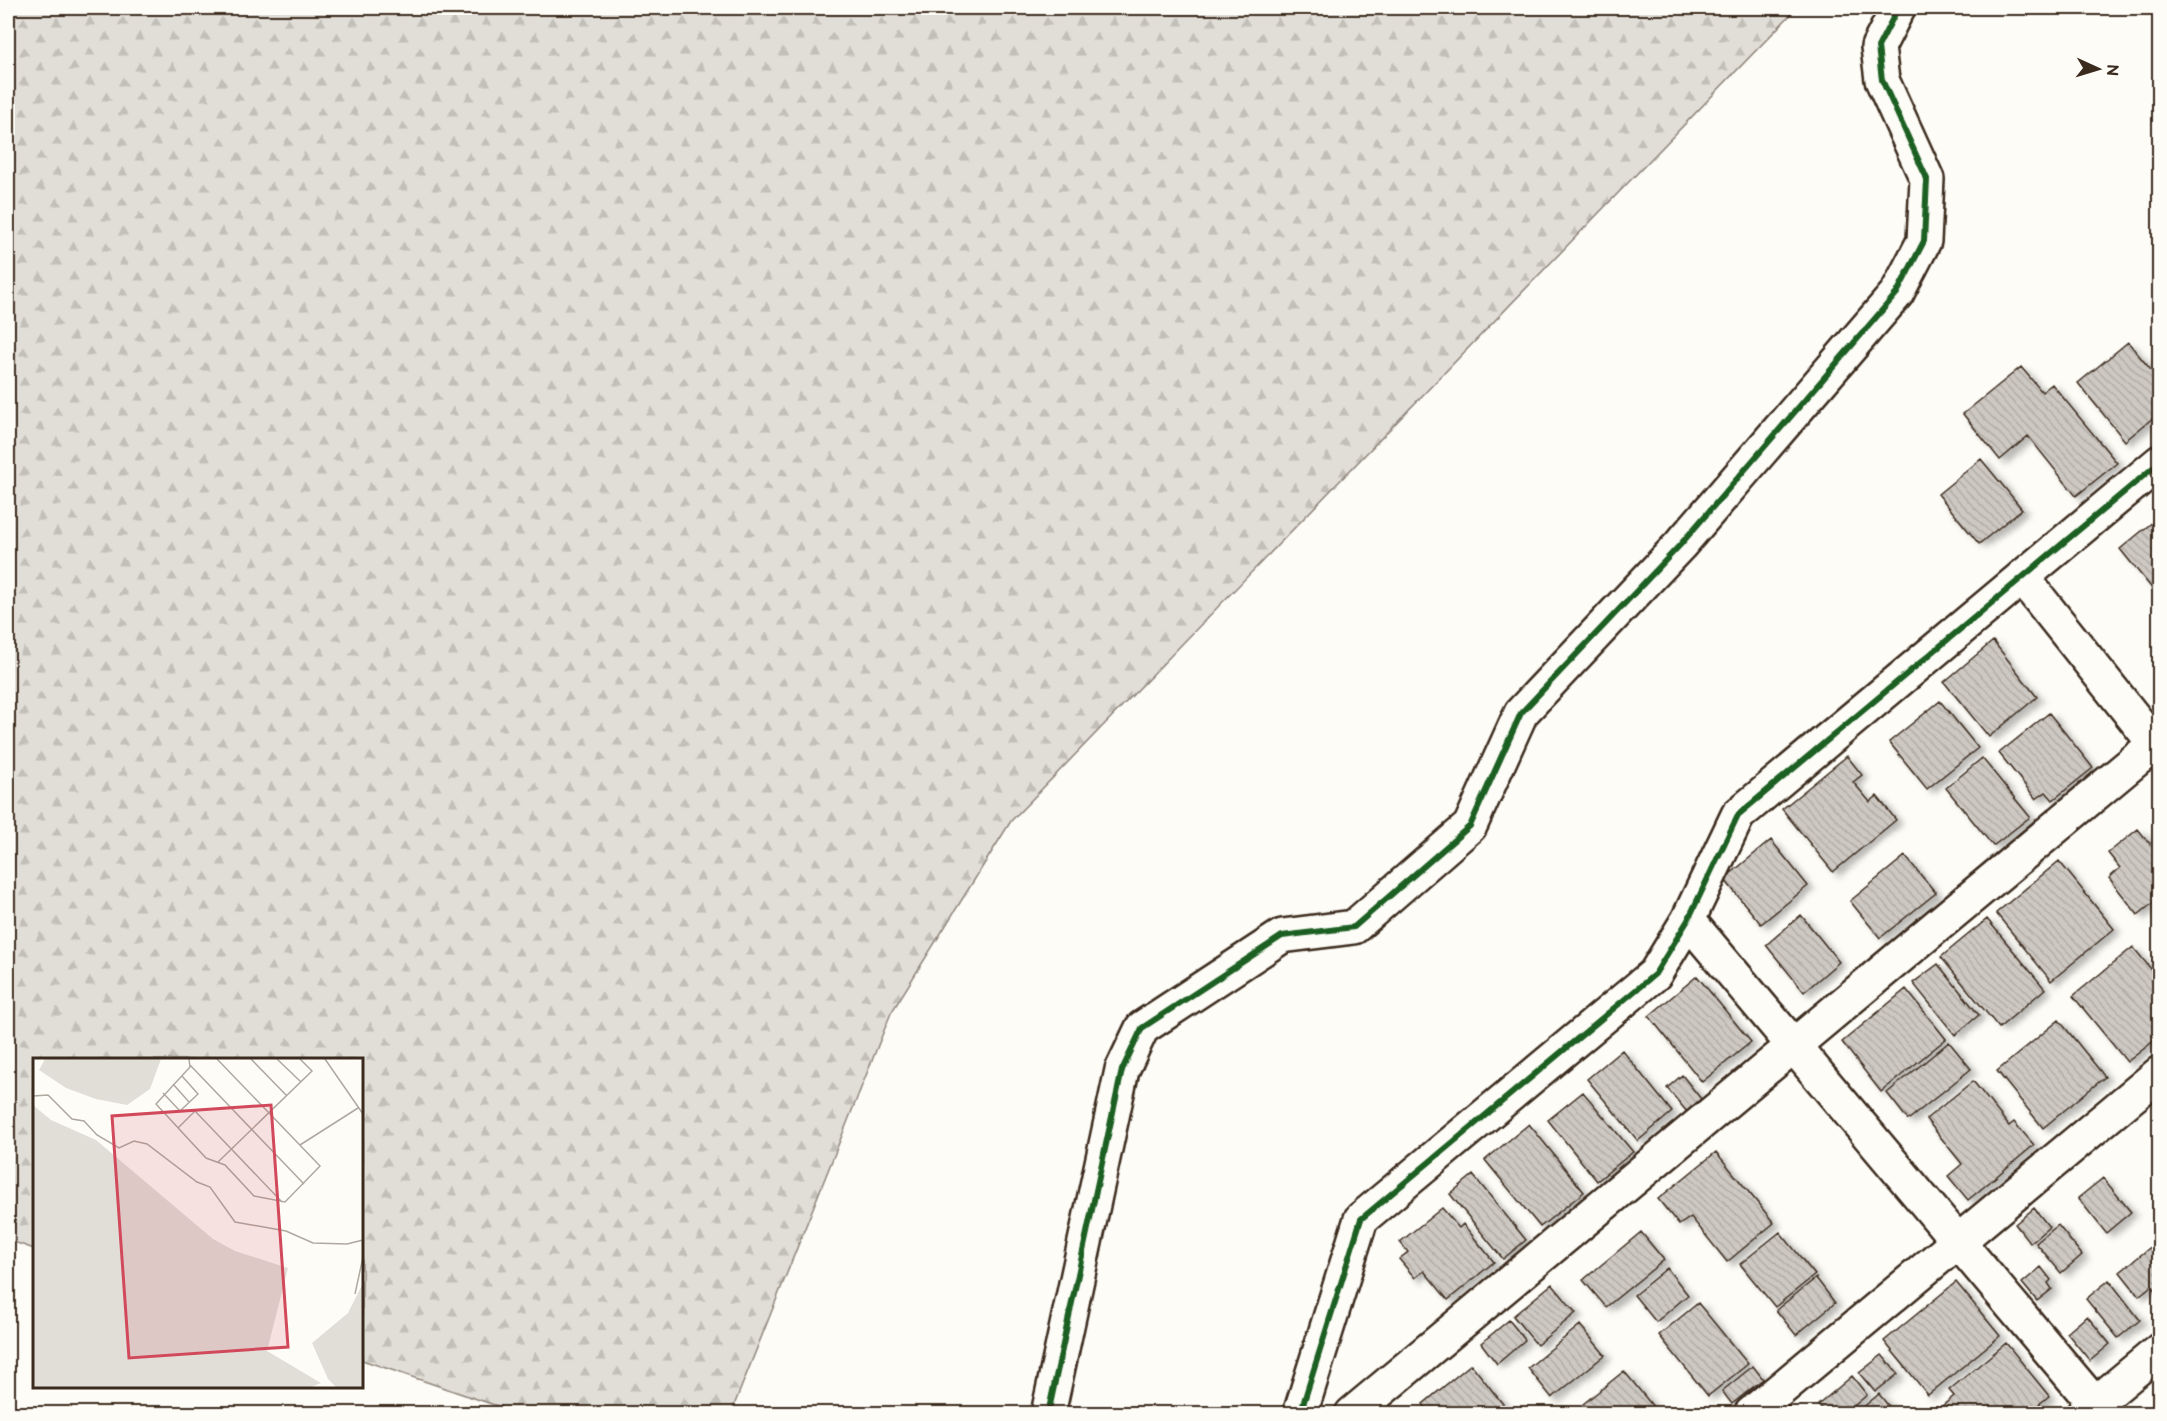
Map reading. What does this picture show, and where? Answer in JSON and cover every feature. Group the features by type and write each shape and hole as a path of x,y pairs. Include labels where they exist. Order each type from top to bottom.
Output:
{"street":[{"path":"1048,1413 1122,1070 1142,1028 1282,936 1354,927 1470,826 1521,713 1680,545 1897,292 1924,241 1927,179 1882,80 1878,47 1898,8"},
{"path":"1300,1413 1361,1219 1655,974 1688,920 1738,815 2160,462"},
{"path":"1352,1413 2155,744 2022,577"},
{"path":"1688,920 1958,1241 2094,1410 2160,1350"},
{"path":"1750,1413 2160,1073"}],"green space":[{"path":"8,8 1797,8 1011,821 891,1013 731,1413 518,1413 363,1360 363,1058 33,1058 33,1249 8,1240"}],"building":[{"path":"2128,342 2160,381 2160,412 2125,441 2078,383"},
{"path":"2021,367 2042,392 2052,384 2117,463 2076,496 2028,436 2000,460 1963,414"},
{"path":"1981,459 2022,509 1979,544 1938,494"},
{"path":"2160,516 2160,587 2154,591 2120,549"},
{"path":"1993,641 2037,697 1989,737 1944,682"},
{"path":"1940,701 1978,748 1927,789 1889,742"},
{"path":"2049,713 2093,768 2053,800 2046,792 2036,799 1999,753"},
{"path":"1847,756 1862,775 1853,782 1870,802 1877,796 1896,820 1833,872 1782,809"},
{"path":"1982,758 2030,817 1993,846 1946,788"},
{"path":"2138,829 2150,844 2160,836 2160,897 2138,915 2109,878 2120,868 2108,853"},
{"path":"1771,840 1808,886 1761,924 1724,879"},
{"path":"1905,856 1936,893 1880,938 1850,901"},
{"path":"2059,861 2114,929 2051,981 1996,913"},
{"path":"1801,915 1839,962 1804,992 1766,945"},
{"path":"1987,919 2045,989 1999,1028 1941,957"},
{"path":"2133,947 2160,980 2160,1036 2127,1062 2073,996"},
{"path":"1938,964 1979,1015 1955,1035 1913,983"},
{"path":"1697,976 1751,1042 1702,1082 1649,1016"},
{"path":"1906,989 1946,1039 1881,1092 1842,1042"},
{"path":"2059,1020 2105,1077 2043,1128 1997,1071"},
{"path":"1949,1042 1971,1069 1908,1120 1887,1093"},
{"path":"1622,1050 1672,1112 1638,1141 1587,1079"},
{"path":"1682,1075 1701,1099 1687,1112 1667,1088"},
{"path":"1973,1081 2009,1126 2014,1122 2034,1145 1968,1200 1948,1176 1962,1164 1926,1119"},
{"path":"1583,1092 1633,1152 1597,1181 1548,1120"},
{"path":"1529,1124 1584,1192 1540,1227 1485,1160"},
{"path":"1716,1152 1774,1223 1727,1262 1691,1217 1679,1225 1658,1199"},
{"path":"1473,1175 1526,1240 1503,1259 1450,1194"},
{"path":"2103,1178 2131,1212 2106,1233 2078,1198"},
{"path":"1442,1208 1459,1228 1463,1224 1494,1262 1448,1300 1424,1271 1415,1278 1399,1259 1408,1252 1400,1242"},
{"path":"2034,1208 2049,1227 2030,1243 2015,1224"},
{"path":"2058,1225 2082,1255 2061,1273 2036,1243"},
{"path":"1641,1232 1664,1260 1606,1307 1583,1280"},
{"path":"1780,1232 1815,1275 1775,1307 1740,1264"},
{"path":"2159,1240 2160,1296 2151,1286 2139,1296 2120,1272"},
{"path":"2041,1267 2051,1280 2048,1283 2052,1289 2037,1301 2022,1283"},
{"path":"1667,1268 1688,1295 1656,1322 1634,1295"},
{"path":"1816,1278 1835,1303 1796,1335 1776,1310"},
{"path":"2109,1280 2140,1320 2118,1338 2086,1299"},
{"path":"1956,1282 2000,1336 1928,1395 1884,1341"},
{"path":"1552,1284 1576,1313 1537,1345 1513,1316"},
{"path":"1698,1303 1748,1364 1708,1396 1659,1335"},
{"path":"2087,1316 2110,1344 2090,1361 2067,1333"},
{"path":"1509,1320 1525,1340 1497,1364 1481,1343"},
{"path":"1580,1325 1605,1355 1552,1398 1528,1368"},
{"path":"2006,1343 2049,1396 2027,1414 1944,1414 1940,1408 1954,1396 1949,1390"},
{"path":"1882,1355 1898,1374 1875,1392 1859,1373"},
{"path":"1471,1364 1511,1414 1430,1414 1423,1404"},
{"path":"1753,1366 1763,1379 1732,1404 1722,1391"},
{"path":"1624,1371 1659,1414 1591,1414 1583,1404"},
{"path":"1852,1376 1867,1395 1844,1414 1826,1414 1818,1405"},
{"path":"1879,1394 1895,1414 1855,1414"},
{"path":"1925,1406 1931,1414 1915,1414"}],"cycle path":[{"path":"1048,1414 1122,1070 1142,1028 1282,936 1354,927 1470,826 1521,713 1680,545 1897,293 1924,241 1927,179 1882,80 1878,47 1898,8"},
{"path":"1300,1414 1361,1219 1655,974 1688,920 1738,815 2160,462"}]}
